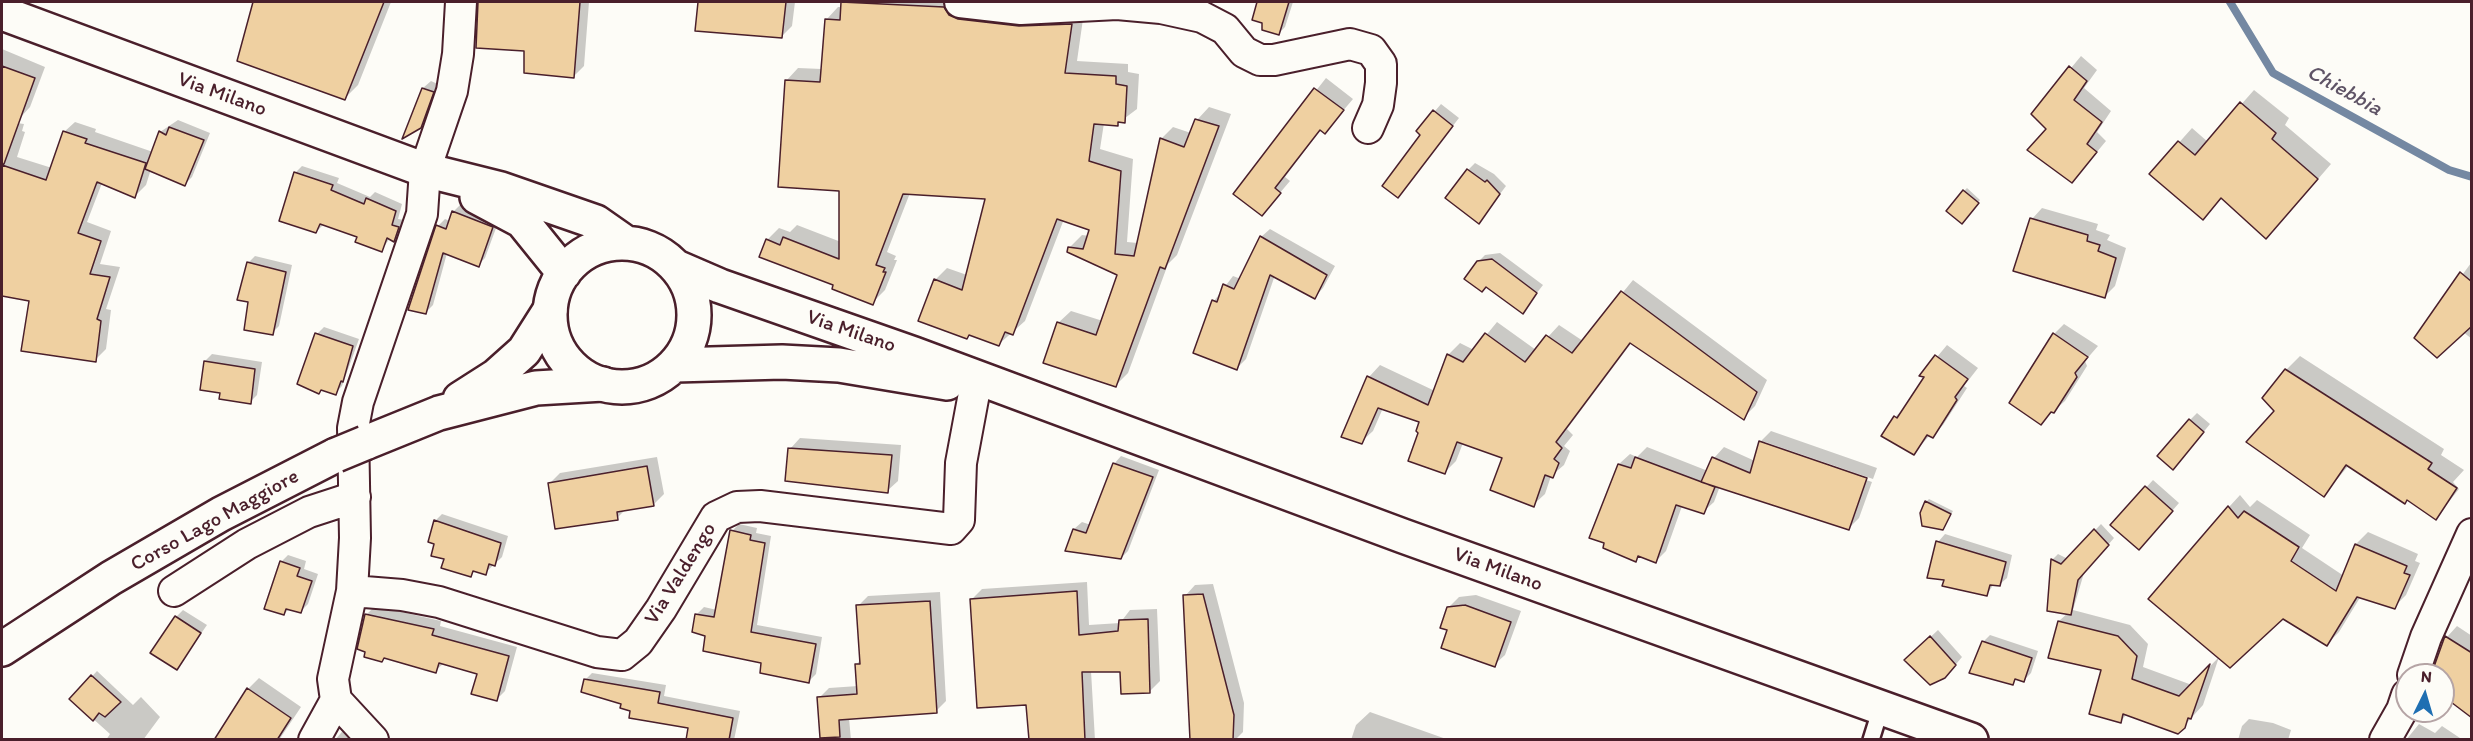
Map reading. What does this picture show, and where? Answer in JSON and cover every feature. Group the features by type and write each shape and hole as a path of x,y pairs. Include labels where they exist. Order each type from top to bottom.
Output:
{"main road":[{"name":"Via Milano","path":"2,13 434,173 501,189 596,222 626,243"},
{"name":"Via Milano","path":"434,173 522,221 564,273"},
{"path":"626,243 644,247 662,255 676,267 691,295 694,327 687,347 675,365 660,377 641,384 622,387 603,384 580,374 563,356 553,334 550,310 555,290 564,273 591,250 626,243"},
{"name":"Via Milano","path":"676,267 720,286 914,354 1026,397 1971,740"},
{"name":"Corso Lago Maggiore","path":"439,413 496,376 524,351 550,310"},
{"name":"Via Milano","path":"675,365 782,362 839,365 1026,397"},
{"name":"Corso Lago Maggiore","path":"2,649 111,578 220,514 350,449 439,413 536,388 603,384"}],"street":[{"path":"373,740 336,700 333,679 352,591 355,497 352,440 358,402 434,173 458,54 461,2"},
{"path":"960,2 1021,9 1117,4 1161,8 1202,17 1225,29 1244,52 1260,60 1274,60 1350,44 1371,50 1382,64 1378,105 1368,128"},
{"name":"Via Valdengo","path":"352,591 402,595 439,602 597,652 622,655 638,642 661,609 716,517 737,507 760,506 951,529 959,520 961,463 975,388"},
{"path":"174,591 247,544 309,512 355,497"},
{"path":"2418,663 2426,637 2472,534"},
{"path":"314,740 336,700"},
{"path":"2385,740 2395,722"}],"lane":[{"path":"1871,740 1881,708"}],"building":[{"path":"253,2 384,2 345,100 237,61"},
{"path":"478,2 580,2 574,78 524,73 524,51 476,48"},
{"path":"698,2 786,2 782,38 695,31"},
{"path":"841,2 944,7 949,15 958,19 1019,26 1072,24 1065,73 1116,76 1116,84 1127,86 1125,123 1118,122 1118,126 1094,124 1089,161 1121,171 1115,254 1134,256 1160,138 1184,147 1195,119 1219,126 1165,269 1160,267 1116,387 1043,363 1057,322 1096,335 1117,275 1067,252 1068,247 1083,249 1089,230 1057,219 1013,335 1005,332 999,346 969,335 967,339 918,321 934,279 962,290 985,199 903,194 876,265 885,268 883,272 886,272 873,305 832,289 833,285 759,257 766,239 780,245 783,237 839,259 839,191 778,187 785,80 820,82 825,19 840,20"},
{"path":"1257,2 1289,2 1279,35 1262,30 1262,23 1252,20"},
{"path":"2,66 35,78 4,164 2,164"},
{"path":"2069,66 2087,81 2074,100 2102,122 2087,144 2097,152 2072,183 2027,150 2046,129 2031,114"},
{"path":"422,88 434,92 421,128 402,139"},
{"path":"1314,88 1344,110 1325,134 1320,130 1275,188 1281,193 1262,216 1233,194"},
{"path":"2240,102 2276,133 2272,139 2318,179 2266,239 2221,198 2203,220 2149,174 2178,141 2195,155"},
{"path":"1433,110 1453,126 1398,198 1382,186 1420,135 1416,131"},
{"path":"169,127 204,140 185,186 145,169 159,131 166,135"},
{"path":"63,131 87,139 85,143 146,163 135,198 97,182 78,233 101,241 90,274 110,277 97,319 101,321 96,362 21,351 29,301 2,296 2,165 46,180"},
{"path":"1467,169 1485,182 1487,180 1500,194 1479,224 1445,198"},
{"path":"294,172 333,185 331,190 364,204 366,198 396,211 392,225 399,227 394,242 387,238 382,252 355,242 357,237 320,224 316,233 279,221"},
{"path":"1963,190 1979,203 1962,224 1946,211"},
{"path":"452,211 493,227 479,267 443,253 426,314 408,310 436,225 446,229"},
{"path":"2030,218 2088,235 2087,241 2100,245 2098,251 2116,258 2105,298 2013,271"},
{"path":"1260,236 1327,275 1315,299 1270,275 1237,370 1193,353 1212,300 1217,302 1223,284 1234,289"},
{"path":"1492,259 1537,293 1523,314 1486,287 1482,292 1464,279 1477,261"},
{"path":"247,262 286,272 273,335 244,330 248,302 237,300"},
{"path":"2460,272 2472,282 2472,326 2437,358 2414,338"},
{"path":"1621,291 1757,392 1744,420 1630,343 1556,442 1562,448 1554,459 1559,463 1553,478 1545,475 1534,507 1490,490 1502,458 1457,442 1445,474 1408,461 1418,433 1416,431 1419,422 1378,408 1362,444 1341,437 1367,376 1428,405 1447,354 1463,362 1485,333 1525,362 1546,335 1572,353"},
{"path":"315,333 353,346 343,382 341,381 336,395 321,390 319,394 297,384"},
{"path":"2053,333 2088,357 2075,373 2077,377 2054,413 2051,412 2041,425 2009,403"},
{"path":"1935,355 1968,379 1955,397 1957,400 1933,438 1927,435 1914,455 1881,436 1894,416 1897,418 1924,377 1919,376"},
{"path":"204,361 255,369 251,404 219,399 220,393 200,390"},
{"path":"2285,369 2432,463 2428,469 2457,488 2436,520 2407,500 2405,504 2346,465 2324,497 2246,442 2274,411 2262,398"},
{"path":"2189,419 2204,432 2173,470 2157,456"},
{"path":"1759,441 1867,478 1849,530 1701,482 1712,457 1750,473"},
{"path":"788,448 892,455 888,493 785,481"},
{"path":"1635,457 1715,487 1704,514 1676,505 1656,563 1638,556 1636,562 1603,548 1604,543 1589,538 1618,464 1631,468"},
{"path":"1113,463 1153,477 1121,559 1065,551 1073,529 1086,533"},
{"path":"647,466 654,506 617,512 618,520 555,529 548,483"},
{"path":"2145,486 2173,511 2139,550 2110,525"},
{"path":"1925,501 1951,514 1943,530 1922,526 1920,513"},
{"path":"2228,506 2238,518 2244,511 2299,547 2291,561 2336,591 2355,544 2407,566 2404,573 2410,575 2395,609 2357,597 2327,646 2283,619 2230,668 2148,599"},
{"path":"434,520 501,543 495,566 489,564 486,575 473,571 471,577 441,568 444,559 431,556 434,544 428,542"},
{"path":"2094,529 2109,545 2078,580 2071,615 2047,611 2051,559 2061,564"},
{"path":"730,530 751,535 750,540 765,543 751,632 816,644 809,683 760,673 761,663 703,651 705,636 692,632 695,614 714,617"},
{"path":"1936,541 2006,562 2000,586 1990,585 1987,596 1942,586 1944,580 1927,578"},
{"path":"280,561 300,568 297,576 312,581 301,613 286,609 284,615 264,609"},
{"path":"1077,591 1079,635 1118,631 1119,620 1148,619 1150,693 1121,694 1120,672 1082,672 1085,740 1029,740 1026,705 977,708 970,599"},
{"path":"1203,594 1234,715 1233,740 1190,740 1183,595"},
{"path":"930,601 937,713 839,720 840,737 820,738 817,697 857,694 855,664 860,664 856,605"},
{"path":"1465,605 1511,622 1495,667 1441,648 1447,630 1440,628 1447,607"},
{"path":"365,614 434,629 432,635 509,656 497,701 471,694 477,674 439,663 436,673 384,658 382,662 364,657 365,652 357,649"},
{"path":"175,616 201,633 177,670 150,653"},
{"path":"2058,621 2118,636 2137,656 2132,679 2179,696 2210,664 2191,719 2188,718 2185,728 2178,734 2123,714 2121,723 2089,714 2101,670 2048,658"},
{"path":"1930,636 1956,665 1945,678 1930,685 1904,660"},
{"path":"2445,636 2472,653 2472,718 2455,705 2455,663 2435,663"},
{"path":"1982,641 2032,658 2024,682 2015,679 2013,685 1969,673"},
{"path":"91,675 121,702 105,717 99,713 93,721 69,699"},
{"path":"584,679 660,692 658,703 733,718 729,740 686,740 688,728 629,718 630,711 620,708 621,704 581,692"},
{"path":"247,688 291,718 277,740 214,740"}],"waterway":[{"name":"Chiebbia","path":"2230,2 2273,73 2449,170 2472,177"}]}
